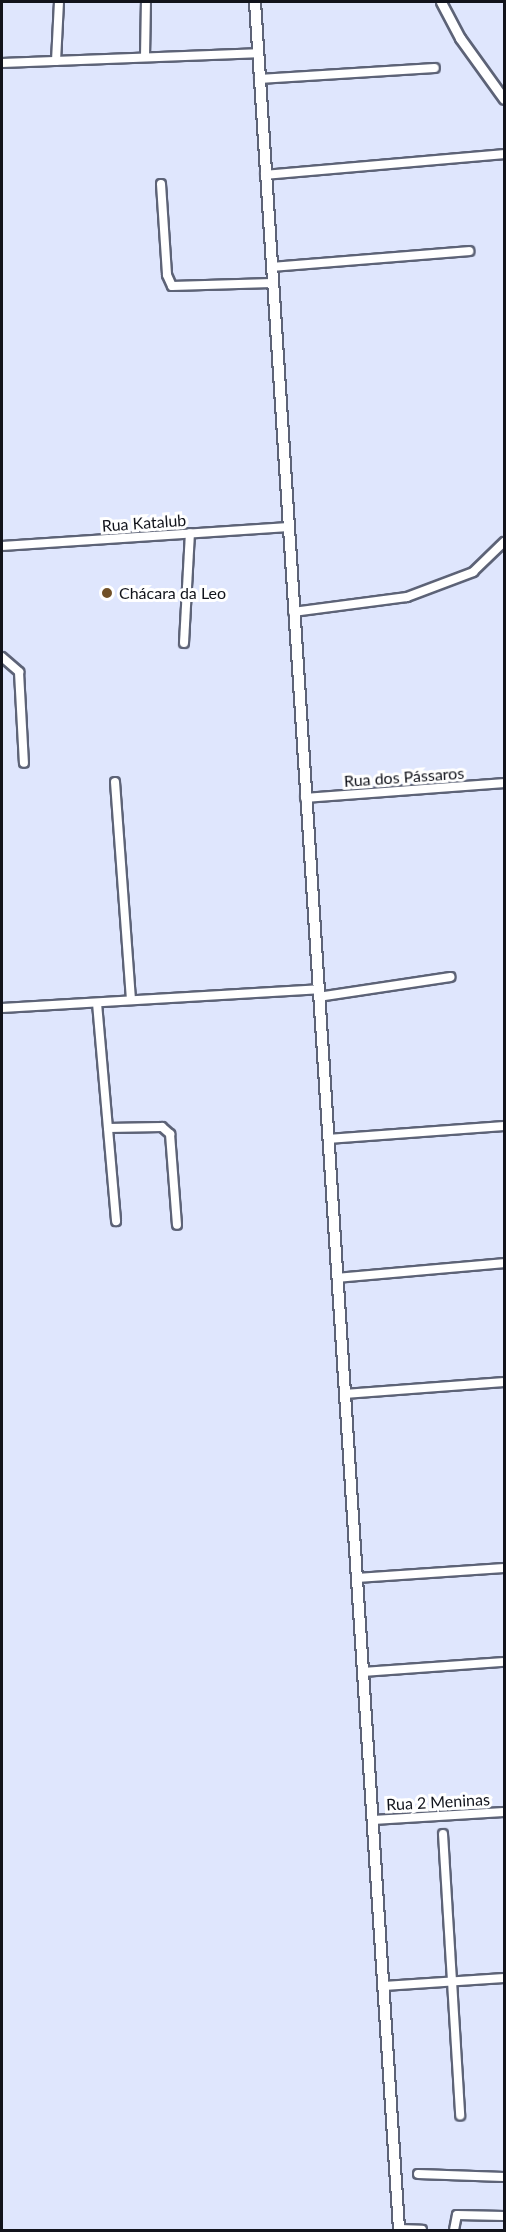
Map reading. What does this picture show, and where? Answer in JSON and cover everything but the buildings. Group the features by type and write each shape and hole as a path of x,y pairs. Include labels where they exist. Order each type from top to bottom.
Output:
{"main road":[{"path":"255,2 399,2230"}],"street":[{"path":"56,61 59,2"},
{"path":"145,57 146,2"},
{"path":"255,2 261,2"},
{"path":"441,2 460,38 504,99"},
{"path":"2,63 257,53"},
{"path":"259,79 435,68"},
{"path":"265,175 504,154"},
{"path":"161,184 167,275 171,286 272,283"},
{"path":"272,267 469,251"},
{"name":"Rua Katalub","path":"2,546 288,527"},
{"path":"184,643 190,533"},
{"path":"294,612 407,597 473,572 504,542"},
{"path":"2,657 19,672 24,763"},
{"path":"115,782 131,999"},
{"name":"Rua dos Pássaros","path":"305,798 504,783"},
{"path":"2,1008 131,999 318,993 451,977"},
{"path":"97,1003 116,1221"},
{"path":"328,1139 504,1126"},
{"path":"108,1128 167,1130 177,1225"},
{"path":"337,1278 504,1263"},
{"path":"345,1394 504,1382"},
{"path":"357,1578 504,1568"},
{"path":"363,1672 504,1662"},
{"name":"Rua 2 Meninas","path":"373,1820 504,1812"},
{"path":"443,1834 460,2115"},
{"path":"384,1986 504,1978"},
{"path":"418,2174 504,2177"},
{"path":"454,2230 457,2215 504,2216"},
{"path":"399,2230 422,2230"}],"place":[{"name":"Chácara da Leo","path":"107,593"}]}
